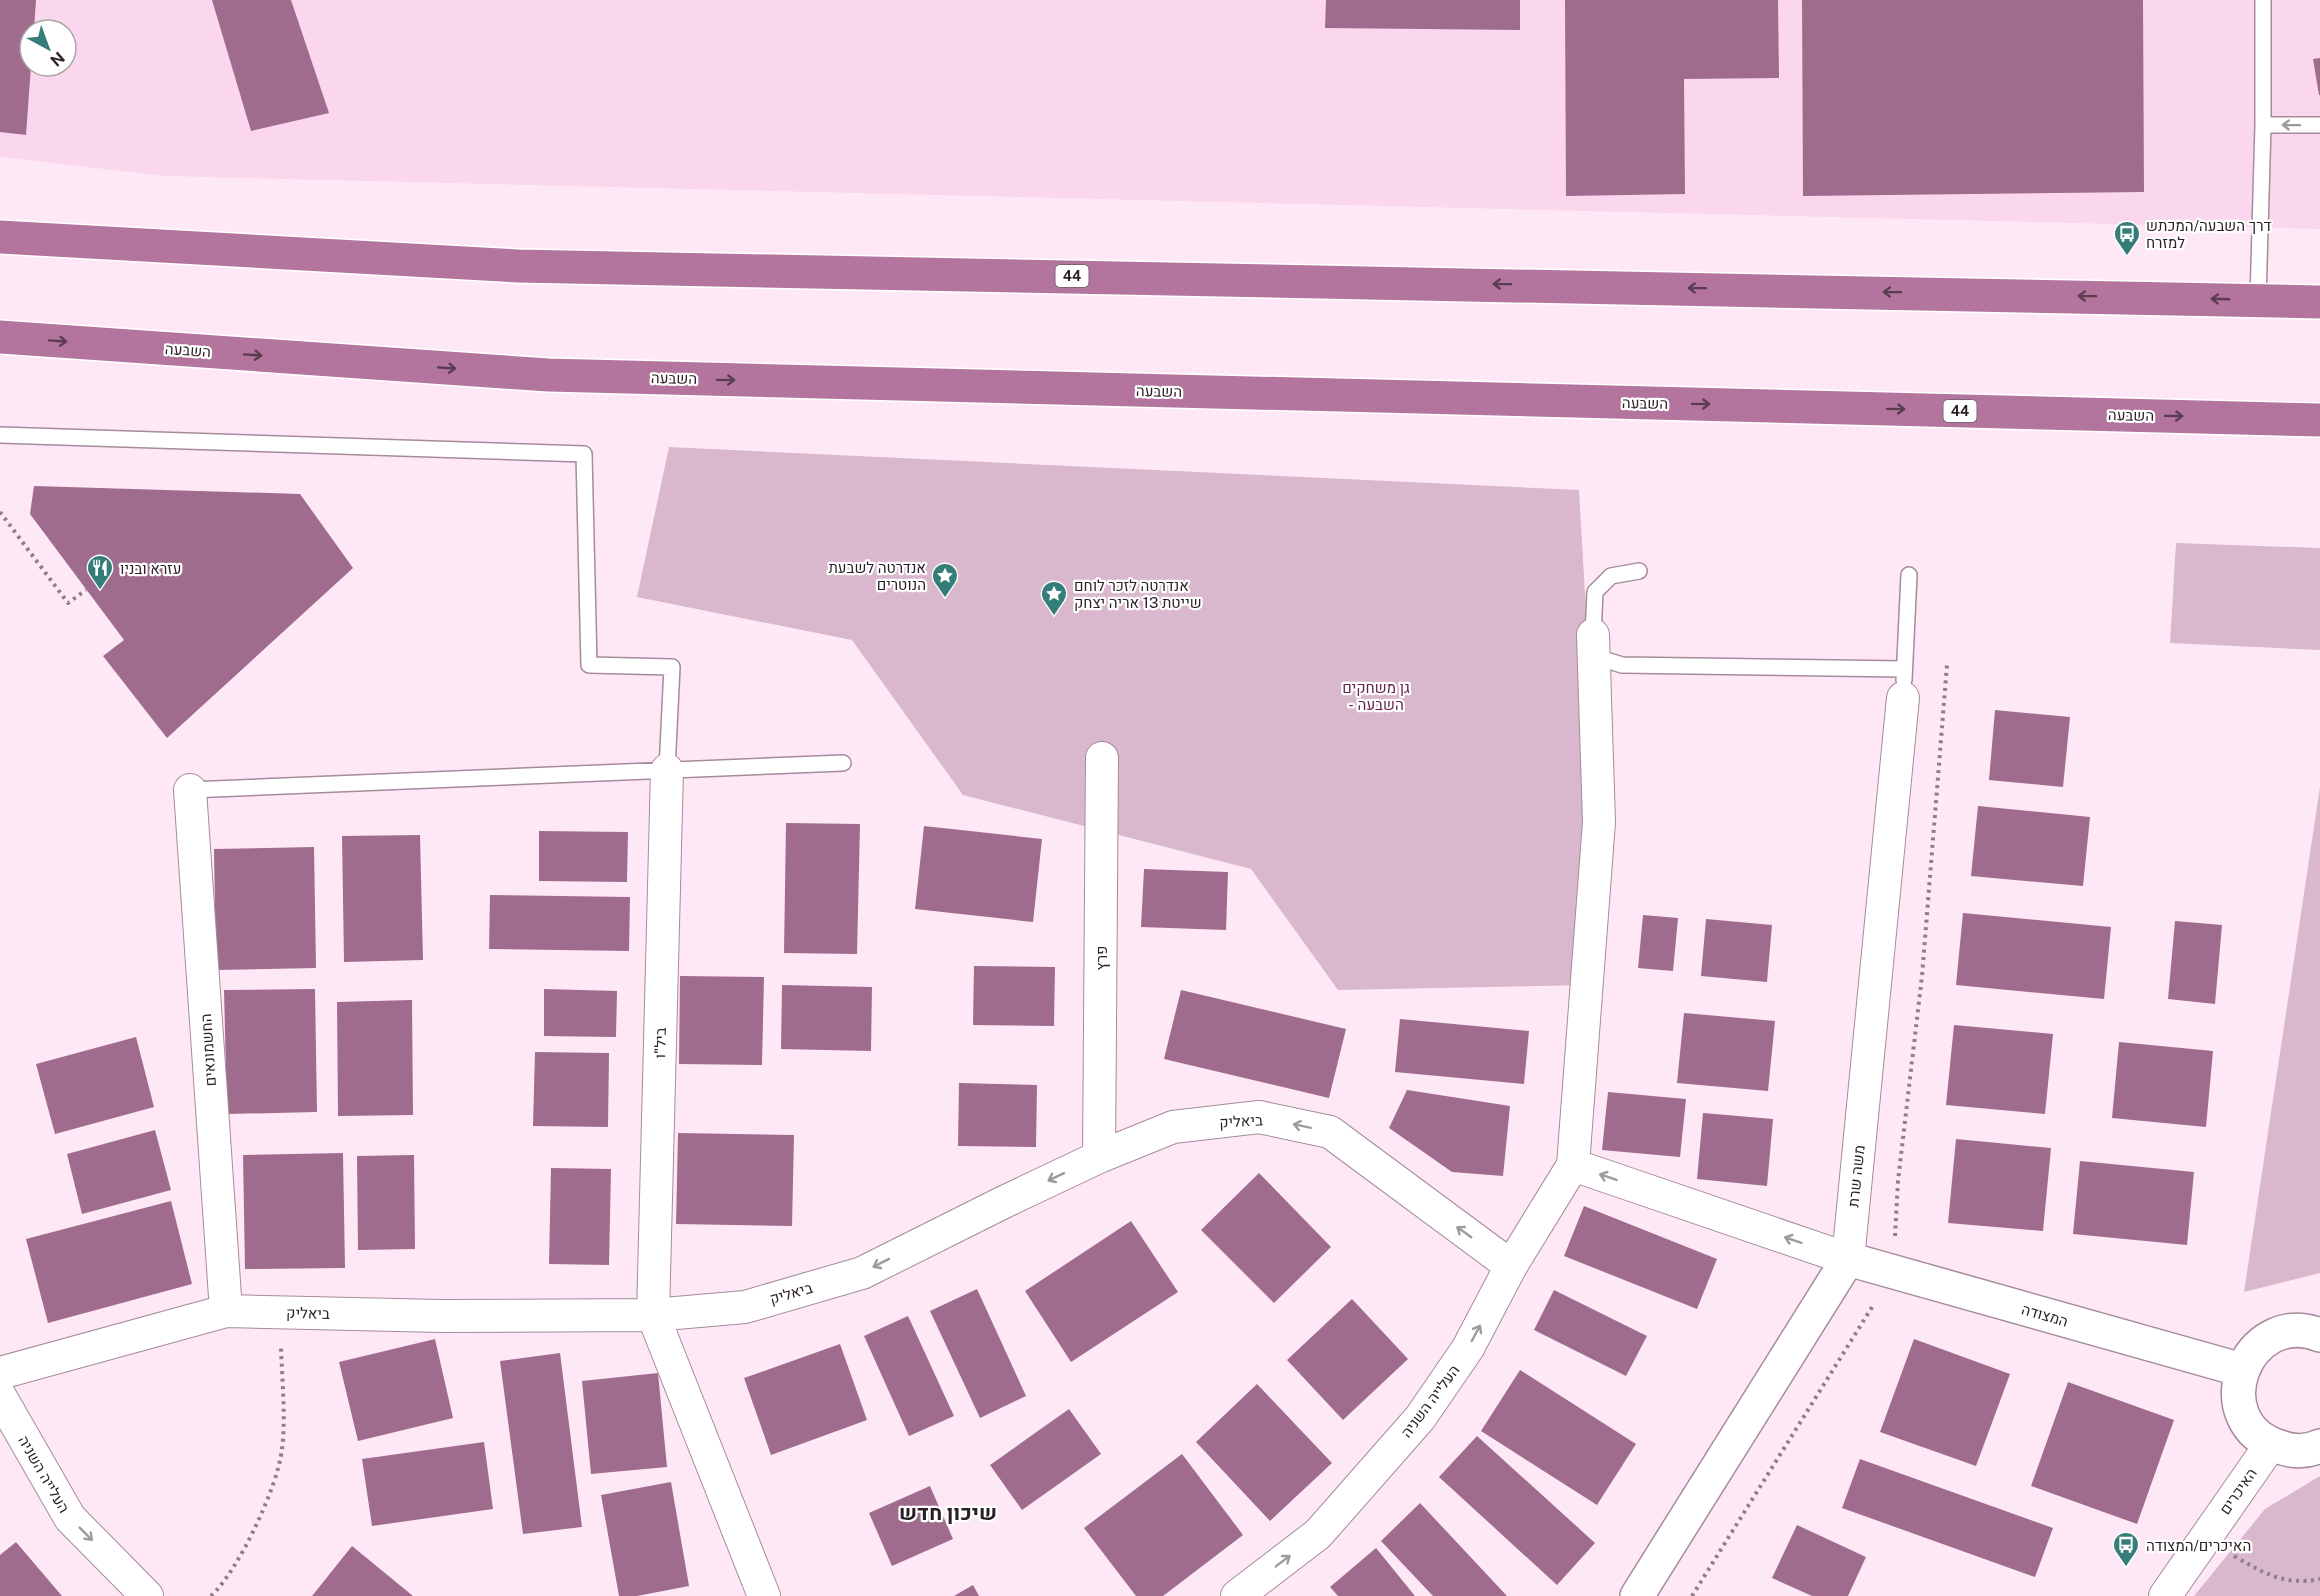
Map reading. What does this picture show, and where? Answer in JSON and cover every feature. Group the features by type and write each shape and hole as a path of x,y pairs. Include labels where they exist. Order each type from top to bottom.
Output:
{"highway":[{"name":"44","path":"0,237 518,266 2320,302"},
{"name":"השבעה","path":"0,337 548,375 2320,420"}],"street":[{"path":"1593,635 1599,822 1573,1165 1848,1259"},
{"name":"משה שרת","path":"1637,1596 1848,1259 1903,684"},
{"name":"פרץ","path":"1099,1157 1102,758"},
{"name":"ביל\"ו","path":"653,1316 667,770"},
{"name":"החשמונאים","path":"190,790 226,1311"},
{"name":"ביאליק","path":"0,1373 226,1311 441,1316 653,1316 745,1307 862,1273 1099,1157 1173,1127 1258,1117 1330,1132 1511,1266"},
{"name":"העלייה השניה","path":"1237,1596 1318,1534 1420,1418 1468,1348 1511,1266 1573,1165"},
{"name":"המצודה","path":"1848,1259 2242,1370"},
{"path":"653,1316 764,1596"},
{"path":"2317,1332 2288,1331 2268,1338 2252,1352 2242,1370 2237,1390 2242,1414 2254,1432 2271,1444 2290,1451 2312,1450 2320,1446"},
{"name":"העלייה השניה","path":"0,1396 70,1518 147,1596"},
{"name":"האיכרים","path":"2165,1596 2271,1444"}],"lane":[{"path":"2258,300 2263,125 2263,0"},
{"path":"2263,125 2320,125"},
{"path":"0,435 584,454 589,665 672,667 667,770"},
{"path":"1639,571 1611,576 1595,592 1593,635 1603,659 1622,665 1903,684 1909,574"},
{"path":"190,790 843,763"}],"path":[{"path":"0,512 68,603 86,590"},
{"path":"1692,1596 1894,1273 1898,1181 1922,976 1947,665"},
{"path":"211,1596 219,1589 247,1545 267,1500 282,1449 280,1312"},
{"path":"2205,1539 2269,1577 2294,1581 2320,1580"}],"shaded area":[{"path":"0,0 2320,0 2320,229 165,176 0,157"}],"green space":[{"name":"גן משחקים - השבעה","path":"669,447 1579,490 1596,786 1589,985 1338,990 1251,869 963,795 852,640 637,597"},
{"path":"2176,543 2320,548 2320,650 2170,643"},
{"path":"2320,787 2320,1273 2244,1292"},
{"path":"2320,1476 2320,1596 2194,1596 2265,1509"}],"building":[{"path":"0,0 36,0 35,18 18,18 18,78 30,78 26,135 0,132"},
{"path":"212,0 291,0 329,113 251,131"},
{"path":"1326,0 1520,0 1520,30 1325,28"},
{"path":"1565,0 1778,0 1779,78 1684,79 1685,194 1566,196"},
{"path":"1802,0 2143,0 2144,192 1803,196"},
{"path":"2320,58 2320,95 2319,95 2313,59"},
{"path":"34,486 300,494 353,568 167,738 103,656 124,640 30,514"},
{"path":"1995,710 2070,717 2063,787 1989,780"},
{"path":"1978,806 2090,817 2083,886 1971,876"},
{"path":"786,823 860,824 857,954 784,953"},
{"path":"924,826 1042,839 1033,922 915,909"},
{"path":"539,831 628,832 627,882 539,881"},
{"path":"420,835 423,960 344,962 342,836"},
{"path":"314,847 316,968 216,970 214,849"},
{"path":"1144,869 1228,872 1226,930 1141,927"},
{"path":"490,895 630,897 629,951 489,949"},
{"path":"1963,913 2111,927 2104,999 1956,985"},
{"path":"1643,915 1678,918 1673,971 1638,968"},
{"path":"1706,919 1772,925 1767,982 1701,976"},
{"path":"2175,921 2222,925 2215,1004 2168,999"},
{"path":"974,966 1055,967 1054,1026 973,1025"},
{"path":"680,976 764,977 762,1065 679,1064"},
{"path":"782,985 872,987 871,1051 781,1049"},
{"path":"315,989 317,1112 227,1114 224,990"},
{"path":"544,989 617,991 616,1037 544,1036"},
{"path":"1181,990 1346,1029 1329,1098 1164,1059"},
{"path":"412,1000 413,1115 338,1116 337,1002"},
{"path":"1684,1013 1775,1021 1768,1091 1677,1083"},
{"path":"1400,1019 1529,1031 1524,1084 1395,1072"},
{"path":"1954,1025 2053,1034 2045,1114 1946,1105"},
{"path":"136,1037 154,1107 55,1134 36,1064"},
{"path":"2119,1042 2213,1051 2206,1127 2112,1118"},
{"path":"535,1052 609,1053 608,1127 533,1126"},
{"path":"959,1083 1037,1085 1036,1147 958,1146"},
{"path":"1407,1090 1510,1106 1503,1176 1452,1172 1389,1128"},
{"path":"1608,1092 1686,1099 1680,1157 1602,1150"},
{"path":"1703,1113 1773,1119 1767,1186 1697,1179"},
{"path":"155,1130 171,1190 82,1214 67,1154"},
{"path":"678,1133 794,1135 792,1226 676,1224"},
{"path":"1956,1139 2051,1148 2043,1231 1948,1223"},
{"path":"343,1153 345,1268 245,1269 243,1155"},
{"path":"414,1155 415,1249 358,1250 357,1156"},
{"path":"2080,1161 2194,1172 2187,1245 2073,1234"},
{"path":"551,1168 611,1169 609,1265 549,1264"},
{"path":"1259,1173 1331,1247 1274,1303 1201,1230"},
{"path":"171,1201 192,1284 48,1323 26,1239"},
{"path":"1584,1206 1717,1259 1697,1309 1564,1256"},
{"path":"1131,1221 1178,1292 1071,1362 1025,1291"},
{"path":"977,1289 1026,1396 980,1418 930,1311"},
{"path":"1554,1290 1647,1336 1626,1376 1534,1330"},
{"path":"1352,1299 1408,1359 1343,1420 1287,1360"},
{"path":"908,1316 954,1416 909,1436 864,1336"},
{"path":"435,1339 453,1418 358,1441 339,1362"},
{"path":"1914,1339 2010,1374 1976,1466 1880,1432"},
{"path":"840,1344 867,1420 771,1455 744,1378"},
{"path":"560,1353 582,1527 523,1534 500,1361"},
{"path":"1520,1370 1636,1444 1597,1505 1481,1431"},
{"path":"658,1373 667,1467 591,1474 582,1381"},
{"path":"2068,1382 2174,1420 2137,1524 2031,1486"},
{"path":"1257,1384 1332,1463 1270,1521 1196,1442"},
{"path":"1069,1409 1101,1454 1022,1510 990,1465"},
{"path":"1477,1436 1595,1543 1557,1585 1439,1477"},
{"path":"484,1442 493,1509 372,1526 362,1459"},
{"path":"1182,1454 1243,1535 1163,1596 1136,1596 1084,1528"},
{"path":"1860,1459 2053,1528 2035,1577 1842,1508"},
{"path":"671,1482 689,1586 637,1596 619,1596 601,1495"},
{"path":"930,1486 953,1539 892,1566 869,1513"},
{"path":"1420,1503 1507,1596 1433,1596 1381,1541"},
{"path":"1797,1525 1866,1557 1848,1596 1812,1596 1772,1578"},
{"path":"16,1542 62,1596 0,1596 0,1555"},
{"path":"352,1546 413,1596 312,1596"},
{"path":"1376,1548 1415,1596 1338,1596 1330,1587"},
{"path":"973,1585 979,1596 954,1596"}],"place":[{"name":"דרך השבעה/המכתש למזרח","path":"2127,257"},
{"name":"עזרא ובניו","path":"100,591"},
{"name":"אנדרטה לשבעת הנוטרים","path":"945,599"},
{"name":"אנדרטה לזכר לוחם שייטת 13 אריה יצחק","path":"1054,617"},
{"name":"האיכרים/המצודה","path":"2126,1568"}],"district":[{"name":"שיכון חדש","path":"948,1512"}]}
